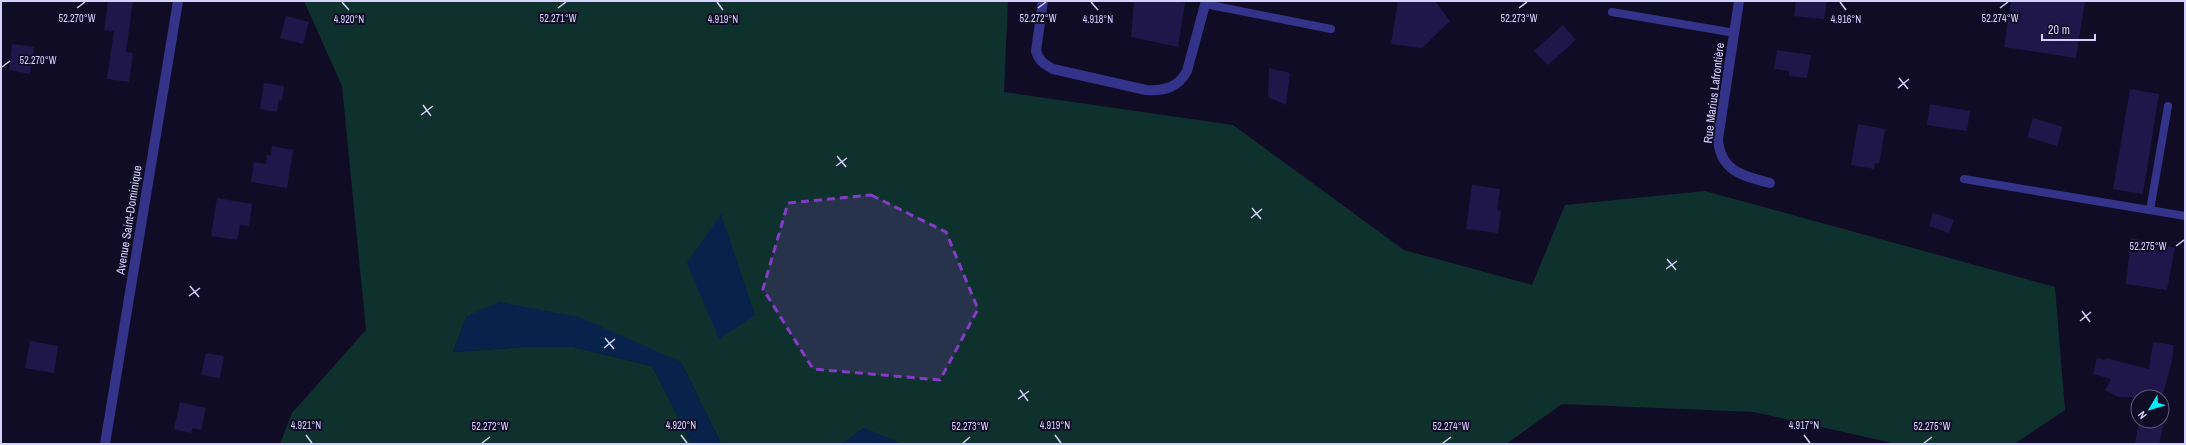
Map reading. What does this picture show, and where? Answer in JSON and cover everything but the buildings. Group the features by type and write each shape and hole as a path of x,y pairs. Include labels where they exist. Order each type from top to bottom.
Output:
{"street":[{"name":"Avenue Saint-Dominique","path":"105,444 178,1"},
{"path":"1043,1 1036,51 1038,58 1053,69 1146,90 1167,89 1183,78 1187,71 1205,3"},
{"name":"Rue Marius Lafrontière","path":"1739,1 1718,139 1719,150 1725,161 1736,172 1770,183"}],"lane":[{"path":"1205,3 1331,29"},
{"path":"1612,12 1734,33"},
{"path":"2150,210 2168,106"},
{"path":"1964,179 2185,216"}],"highlighted area":[{"path":"871,195 946,232 978,309 940,380 813,369 763,289 788,203"}],"green space":[{"path":"304,1 1008,1 1004,92 1233,125 1404,250 1532,285 1565,205 1705,191 2055,287 2065,410 2014,444 1897,444 1754,412 1562,404 1506,444 902,444 864,428 842,444 721,444 681,362 467,316 453,352 523,347 573,347 652,366 692,444 280,444 292,413 366,330 342,86"}],"water":[{"path":"721,214 755,315 719,339 687,263"},
{"path":"499,302 579,317 681,362 721,444 692,444 652,366 573,347 523,347 453,352 467,316"},
{"path":"864,428 902,444 842,444"}]}
